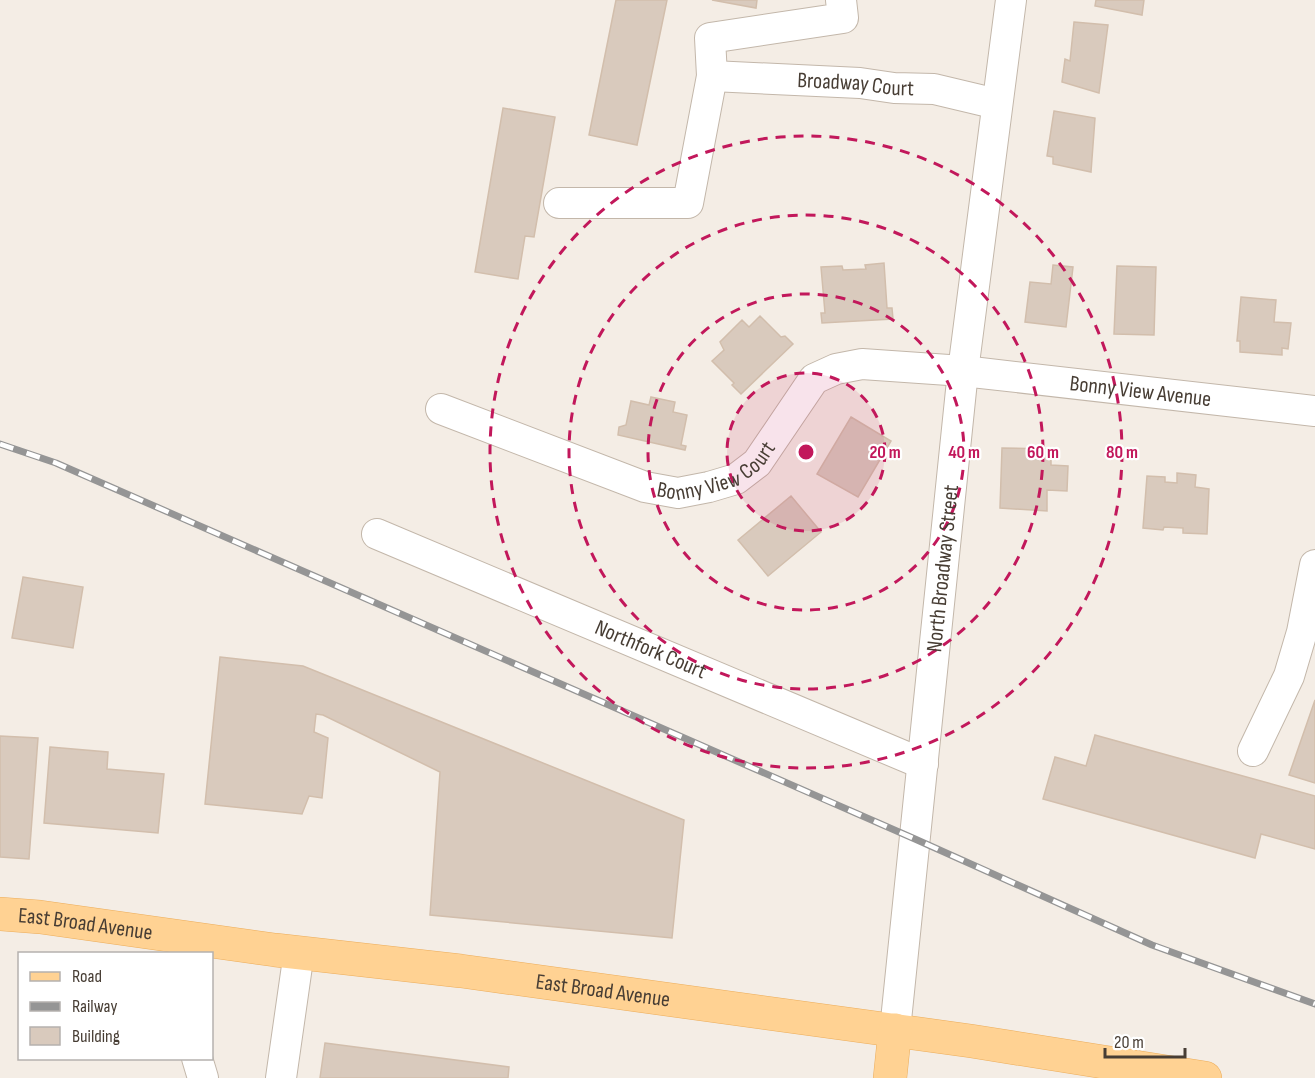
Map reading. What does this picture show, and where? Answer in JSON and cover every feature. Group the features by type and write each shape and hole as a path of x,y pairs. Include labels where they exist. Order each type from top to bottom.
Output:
{"main road":[{"name":"East Broad Avenue","path":"0,914 40,917 166,944 299,952 461,971 895,1030 1103,1069 1205,1078"},
{"path":"890,1078 895,1030"}],"street":[{"path":"559,203 688,203 712,76 710,38 843,18 841,0"},
{"name":"North Broadway Street","path":"895,1030 963,371 1011,0"},
{"name":"Broadway Court","path":"712,76 934,89 997,104"},
{"name":"Bonny View Court","path":"441,409 645,487 678,493 736,479 757,463 814,379 836,369 862,364 963,371"},
{"name":"Bonny View Avenue","path":"963,371 1315,411"},
{"name":"Northfork Court","path":"377,534 923,764"},
{"path":"1253,751 1308,633 1315,565"},
{"path":"281,1078 299,952"},
{"path":"198,1060 203,1078"}],"building":[{"path":"616,0 667,0 637,145 589,135"},
{"path":"712,0 757,0 756,8"},
{"path":"1096,0 1144,0 1142,15 1095,6"},
{"path":"1074,22 1108,25 1099,93 1062,82 1065,59 1070,61"},
{"path":"503,108 555,117 534,237 525,236 518,279 475,272"},
{"path":"1054,111 1095,118 1091,172 1053,164 1053,157 1047,156"},
{"path":"884,263 887,308 892,308 893,319 822,323 821,313 825,313 821,267 842,266 843,270 866,269 865,265"},
{"path":"1053,265 1073,267 1066,327 1025,322 1030,282 1051,284"},
{"path":"1117,266 1156,267 1154,335 1114,334"},
{"path":"1241,297 1276,300 1274,322 1291,323 1288,349 1282,348 1282,355 1240,352 1240,341 1237,341"},
{"path":"760,316 781,337 785,336 793,344 741,394 732,385 734,383 712,361 724,350 720,342 742,320 749,327"},
{"path":"651,397 675,402 673,412 687,415 681,445 686,446 685,450 618,435 619,427 626,425 631,401 649,405"},
{"path":"851,417 891,441 858,497 817,474"},
{"path":"1002,448 1051,449 1051,465 1068,466 1067,491 1047,490 1047,511 1000,508"},
{"path":"1177,473 1196,475 1195,487 1209,489 1207,534 1183,533 1183,528 1164,527 1163,530 1143,528 1147,476 1165,477 1165,482 1177,483"},
{"path":"791,496 821,532 768,576 738,540"},
{"path":"23,577 83,587 73,648 12,638"},
{"path":"220,657 303,666 684,820 672,938 430,915 440,772 323,715 316,714 314,732 328,738 322,798 309,796 302,814 205,804"},
{"path":"1315,700 1315,783 1289,775"},
{"path":"1095,735 1315,796 1315,849 1261,834 1255,858 1043,799 1055,757 1086,766"},
{"path":"0,736 38,738 29,859 0,857"},
{"path":"50,747 108,752 107,769 164,774 158,833 44,823"},
{"path":"325,1043 509,1067 508,1078 320,1078"}],"railway":[{"path":"0,444 56,463 1152,945 1315,1004"}]}
